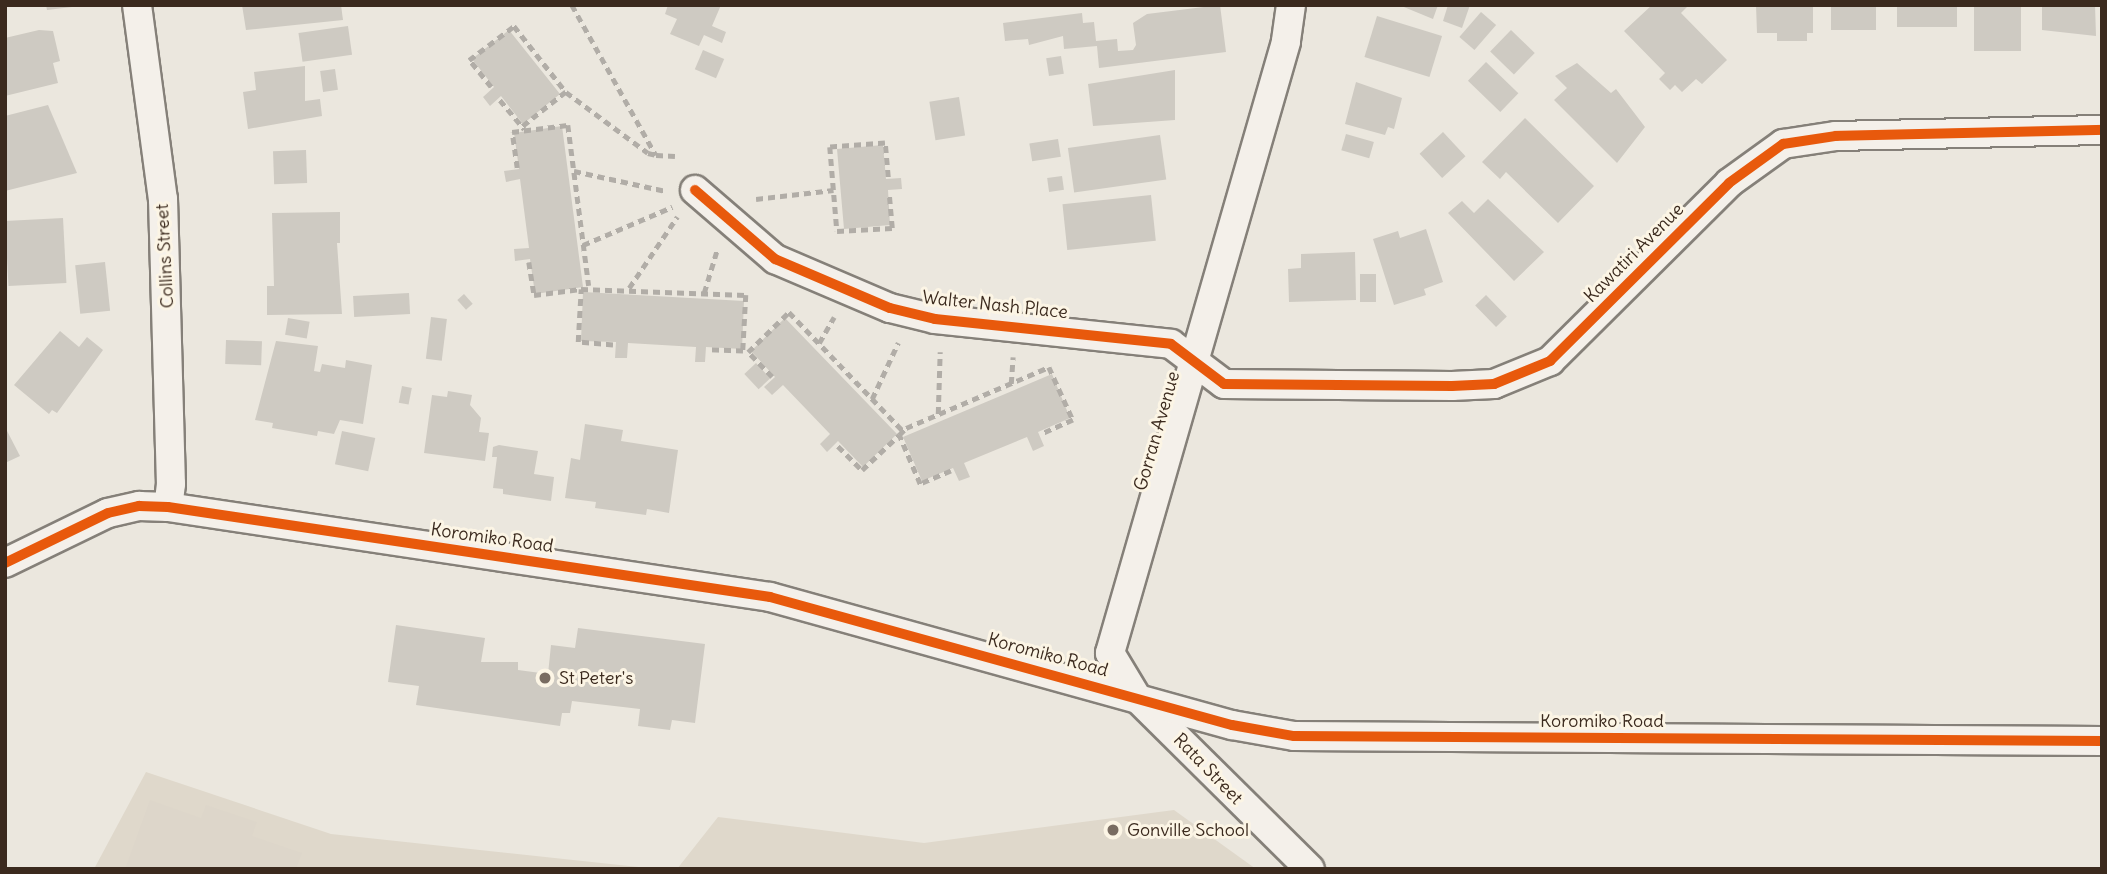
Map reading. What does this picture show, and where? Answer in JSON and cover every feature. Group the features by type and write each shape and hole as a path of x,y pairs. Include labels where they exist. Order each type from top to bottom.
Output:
{"street":[{"name":"Collins Street","path":"137,5 163,199 170,458 168,507"},
{"name":"Gorran Avenue","path":"1137,698 1110,653 1286,42 1290,5"},
{"name":"Kawatiri Avenue","path":"1195,362 1223,384 1494,384 1550,361 1728,183 1753,161 1783,144 1836,136 2102,130"},
{"name":"Walter Nash Place","path":"695,190 775,259 912,313 942,320 1171,344 1195,362"},
{"name":"Koromiko Road","path":"5,563 108,513 139,506 168,507 770,597 1232,725 1294,736 2102,741"},
{"name":"Rata Street","path":"1137,698 1310,869"}],"path":[{"path":"572,5 656,155"},
{"path":"491,87 469,60 514,26 566,92 648,153 675,156"},
{"path":"524,129 566,92"},
{"path":"500,100 524,129"},
{"path":"517,167 512,132 568,125 589,286"},
{"path":"888,177 885,143 830,148 837,231 892,228 889,193"},
{"path":"574,171 664,191 695,190"},
{"path":"832,175 839,174"},
{"path":"583,245 665,212 695,190"},
{"path":"629,289 695,190"},
{"path":"704,293 727,218 761,196 833,190"},
{"path":"835,204 841,204"},
{"path":"529,262 534,295 589,286 746,295 743,351 709,349"},
{"path":"581,289 578,342 613,345"},
{"path":"772,377 748,352 789,312 884,411 901,433 920,484 951,471"},
{"path":"872,399 912,313"},
{"path":"938,414 942,320"},
{"path":"803,337 808,332"},
{"path":"823,358 828,353"},
{"path":"838,446 862,470 901,433 923,420 1049,367 1073,420 1041,434"},
{"path":"841,376 846,371"},
{"path":"1023,378 1026,385"},
{"path":"859,395 864,390"},
{"path":"997,390 1000,396"},
{"path":"973,400 976,405"},
{"path":"950,409 953,415"},
{"path":"879,416 884,411"},
{"path":"923,420 926,427"}],"shaded area":[{"path":"146,772 331,834 657,869 94,869"},
{"path":"150,800 201,818 206,805 257,822 252,836 302,853 296,869 125,869"},
{"name":"Gonville School","path":"1174,810 1256,869 677,869 718,817 924,843"}],"building":[{"path":"46,5 72,5 72,7 47,10"},
{"path":"242,5 341,5 343,20 246,30"},
{"path":"668,5 721,5 712,26 726,32 722,43 704,35 699,46 670,34 677,19 665,14"},
{"path":"1220,5 1226,52 1099,68 1097,46 1064,49 1063,36 1029,45 1028,39 1005,41 1003,23 1082,13 1083,23 1094,22 1096,41 1117,39 1118,51 1133,50 1136,45 1133,23 1147,14"},
{"path":"1399,5 1438,5 1433,19"},
{"path":"1448,5 1470,5 1462,28 1443,21"},
{"path":"1652,5 1689,5 1681,13 1727,60 1702,84 1696,79 1682,92 1675,85 1670,90 1659,79 1665,73 1624,31"},
{"path":"1756,5 1813,5 1813,33 1807,33 1807,41 1777,41 1777,33 1757,33"},
{"path":"1831,5 1876,5 1876,30 1831,30"},
{"path":"1897,5 1957,5 1957,27 1897,27"},
{"path":"1974,5 2021,5 2021,51 1974,51"},
{"path":"2042,5 2095,5 2096,36 2042,30"},
{"path":"1481,12 1496,25 1474,50 1459,37"},
{"path":"1377,16 1442,36 1429,77 1364,57"},
{"path":"348,26 352,55 303,62 298,33"},
{"path":"39,30 53,31 60,61 53,63 58,83 5,96 5,38"},
{"path":"509,30 560,94 523,124 501,96 490,106 483,97 494,87 472,59"},
{"path":"1511,30 1535,53 1514,75 1490,52"},
{"path":"703,50 724,59 716,78 695,69"},
{"path":"1061,56 1064,74 1049,76 1046,58"},
{"path":"1486,62 1518,93 1500,112 1468,81"},
{"path":"1577,63 1611,93 1616,89 1645,127 1617,163 1554,100 1567,88 1555,76"},
{"path":"305,66 305,101 320,99 322,116 248,129 243,92 256,90 254,72"},
{"path":"335,69 338,90 323,92 320,71"},
{"path":"1175,70 1175,120 1093,126 1088,84"},
{"path":"1356,82 1402,98 1394,129 1388,127 1385,135 1345,124"},
{"path":"959,97 965,136 935,140 929,102"},
{"path":"48,105 77,173 5,191 5,116"},
{"path":"1525,118 1594,186 1558,223 1506,172 1500,179 1482,162"},
{"path":"562,126 583,287 535,294 530,259 515,261 514,249 529,248 520,179 506,182 504,171 519,169 514,133"},
{"path":"1443,132 1466,156 1442,178 1420,154"},
{"path":"1346,134 1374,142 1369,158 1341,150"},
{"path":"1160,135 1166,180 1074,193 1068,148"},
{"path":"1058,139 1061,157 1032,161 1029,144"},
{"path":"883,145 886,179 901,178 902,189 888,190 890,225 844,229 837,149"},
{"path":"306,150 307,183 274,184 273,151"},
{"path":"1062,176 1064,190 1049,192 1047,178"},
{"path":"1151,195 1156,241 1067,250 1062,204"},
{"path":"1488,199 1544,252 1514,281 1448,213 1462,201 1474,213"},
{"path":"340,212 340,243 337,243 342,314 267,315 267,286 274,286 272,213"},
{"path":"63,218 66,283 8,286 5,221"},
{"path":"1426,229 1443,282 1424,289 1426,295 1394,305 1373,239 1398,231 1400,238"},
{"path":"1355,252 1356,300 1289,302 1288,269 1301,268 1301,254"},
{"path":"105,262 110,311 80,314 75,265"},
{"path":"1360,274 1376,274 1376,302 1360,302"},
{"path":"583,292 744,301 742,349 706,347 705,362 695,362 696,347 628,343 627,358 615,358 616,342 581,341"},
{"path":"409,293 410,314 354,317 353,296"},
{"path":"464,294 473,304 466,310 457,300"},
{"path":"1486,295 1507,317 1496,327 1475,305"},
{"path":"431,317 447,319 442,361 426,359"},
{"path":"288,318 310,322 307,339 285,335"},
{"path":"785,318 897,434 863,467 838,441 827,452 820,444 830,434 783,385 772,395 764,387 775,377 751,351"},
{"path":"60,331 79,347 87,337 103,350 57,413 52,410 49,414 14,385"},
{"path":"226,340 262,341 261,365 225,364"},
{"path":"276,341 318,346 314,371 320,372 322,364 345,368 346,360 372,365 363,424 340,420 334,434 318,431 317,436 272,428 273,423 255,420"},
{"path":"756,363 770,378 759,389 744,374"},
{"path":"1052,374 1070,418 1038,432 1044,446 1033,451 1027,437 964,463 970,477 959,481 953,468 922,481 903,437"},
{"path":"402,386 412,388 409,405 399,403"},
{"path":"448,391 472,395 470,405 481,418 479,432 489,433 485,461 424,453 432,395 447,397"},
{"path":"585,424 623,430 621,441 678,450 669,513 647,509 646,515 595,508 596,502 565,498 571,458 580,460"},
{"path":"5,427 20,456 5,463"},
{"path":"342,431 375,438 368,471 335,464"},
{"path":"499,445 538,451 534,474 554,477 551,501 503,494 503,489 493,488 497,457 492,457 493,447"},
{"name":"St Peter's","path":"396,625 485,638 481,662 518,662 518,670 548,674 551,645 575,648 578,628 705,644 695,723 672,720 670,730 638,726 640,709 572,701 570,713 562,713 560,726 416,705 419,686 388,682"}],"cycle path":[{"path":"695,190 775,259 890,308 935,319 1171,344 1224,384 1452,386 1494,384 1550,361 1729,183 1783,144 1836,136 2102,130"},
{"path":"5,563 108,513 139,506 168,507 770,597 1232,725 1294,736 2102,741"}],"place":[{"name":"St Peter's","path":"545,678"},
{"name":"Gonville School","path":"1113,830"}]}
